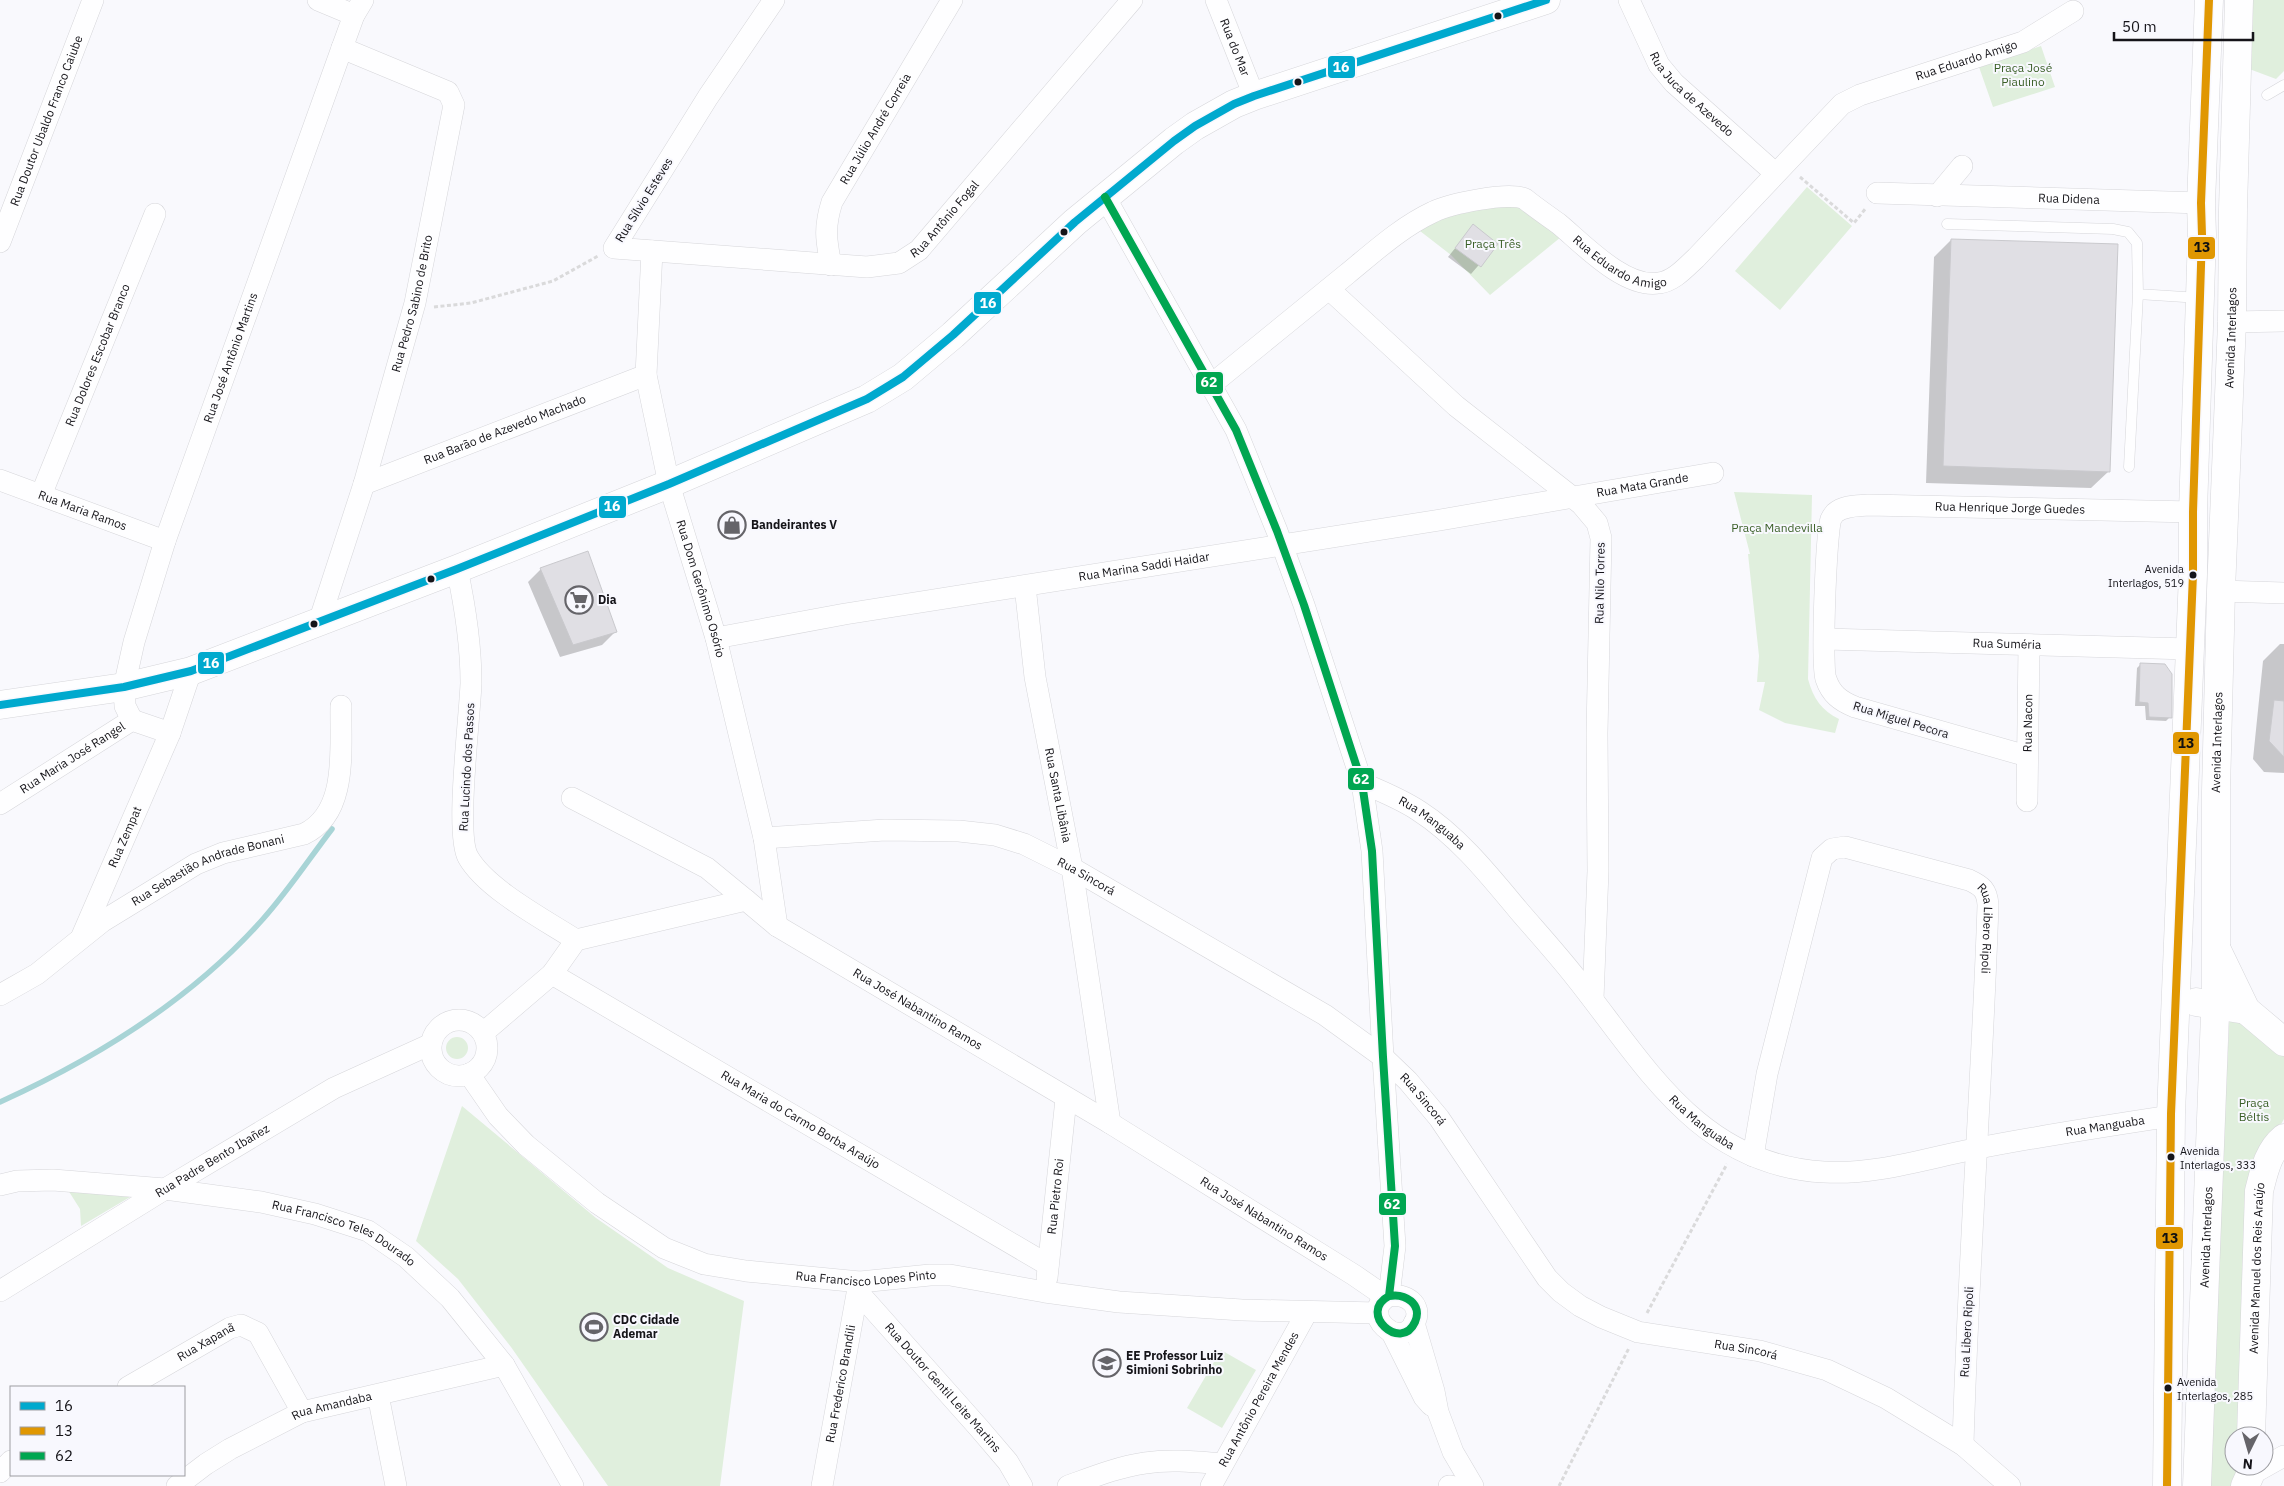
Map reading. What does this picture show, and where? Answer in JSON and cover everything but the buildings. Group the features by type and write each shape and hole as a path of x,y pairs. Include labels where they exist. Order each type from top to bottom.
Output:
{"main road":[{"path":"0,705 124,687 191,670 457,569 669,484 867,399 903,377 953,335 1075,222 1195,126 1234,104 1254,96 1546,0"},
{"path":"2167,1486 2171,1116 2190,650 2208,0"},
{"name":"Avenida Interlagos","path":"2198,1486 2217,950 2216,791 2221,591 2232,322 2232,209 2239,0"},
{"path":"2217,950 2246,1010 2284,1042"},
{"path":"2176,1012 2196,1002 2246,1010"},
{"name":"Avenida Manuel dos Reis Araújo","path":"2251,1426 2259,1191 2266,1166 2278,1143 2284,1138"}],"street":[{"name":"Rua Doutor Ubaldo Franco Caiube","path":"0,242 9,189 93,0"},
{"path":"318,0 359,8"},
{"name":"Rua Sílvio Esteves","path":"614,248 708,97 774,0"},
{"name":"Rua Júlio André Correia","path":"831,265 825,234 826,220 832,202 952,0"},
{"name":"Rua Antônio Fogal","path":"614,248 831,265 886,266 900,263 919,250 1132,0"},
{"name":"Rua do Mar","path":"1216,0 1254,96"},
{"name":"Rua Juca de Azevedo","path":"1629,0 1659,65 1669,77 1780,168"},
{"name":"Rua José Antônio Martins","path":"132,720 125,706 124,687 134,642 165,541 342,48 359,8"},
{"name":"Rua Eduardo Amigo","path":"1212,384 1375,250 1434,211 1517,196 1525,199 1608,265 1626,276 1644,283 1660,283 1679,274 1836,109 1850,99 2023,42 2073,11"},
{"name":"Rua Pedro Sabino de Brito","path":"319,622 364,484 415,303 453,101 448,92 342,48"},
{"path":"1937,196 1962,166"},
{"name":"Rua Didena","path":"1877,193 2201,203"},
{"path":"1105,197 1212,384 1236,430 1282,545 1326,670 1362,783 1372,851 1383,1057 1396,1246 1410,1299 1415,1306 1416,1315 1414,1323 1409,1330 1401,1333 1385,1312"},
{"name":"Rua Dolores Escobar Branco","path":"40,495 155,214"},
{"name":"Rua Dom Gerônimo Osório","path":"652,251 646,375 669,484 716,638 764,838 777,926"},
{"name":"Rua Nilo Torres","path":"1329,289 1456,406 1571,497 1589,512 1597,523 1601,538 1597,733 1598,871 1593,999"},
{"path":"2232,322 2284,322"},
{"name":"Rua Barão de Azevedo Machado","path":"364,484 646,375"},
{"name":"Rua Mata Grande","path":"1571,497 1713,473"},
{"name":"Rua Maria Ramos","path":"0,480 165,541"},
{"name":"Rua Marina Saddi Haidar","path":"716,638 845,614 1571,497"},
{"name":"Rua Henrique Jorge Guedes","path":"1831,519 1841,509 1868,505 2193,512"},
{"name":"Rua Miguel Pecora","path":"1831,519 1827,547 1824,674 1829,687 1838,699 1855,707 2028,756"},
{"name":"Rua Lucindo dos Passos","path":"457,569 470,654 471,682 463,828 468,856 481,872 517,902 576,940"},
{"name":"Rua Santa Libânia","path":"1025,586 1035,677 1072,868 1110,1124"},
{"path":"2221,591 2284,593"},
{"name":"Rua Suméria","path":"1825,638 2190,650"},
{"name":"Rua Nacon","path":"2027,801 2029,645"},
{"path":"170,733 191,670"},
{"name":"Rua Sebastião Andrade Bonani","path":"0,996 37,974 79,943 103,921 196,864 223,853 304,834 314,829 328,812 339,782 341,706"},
{"name":"Rua Maria José Rangel","path":"0,804 132,720 170,733"},
{"name":"Rua Zempat","path":"79,943 170,733"},
{"name":"Rua Manguaba","path":"1362,783 1418,810 1458,843 1490,876 1593,999 1663,1090 1692,1119 1744,1152 1783,1166 1822,1172 1853,1173 1977,1148 2171,1116"},
{"name":"Rua José Nabantino Ramos","path":"572,798 707,868 777,926 1110,1124 1354,1275 1385,1312"},
{"name":"Rua Sincorá","path":"764,838 885,830 959,831 995,835 1024,844 1072,868 1325,1015 1383,1057 1408,1081 1439,1118 1547,1278 1561,1292 1580,1306 1638,1332 1760,1351 1827,1370 1886,1398 1963,1445 2010,1486"},
{"name":"Rua Libero Ripoli","path":"1744,1152 1767,1074 1822,858 1832,849 1838,847 1854,849 1968,880 1986,890 1988,905 1984,1027 1966,1332 1963,1445"},
{"path":"483,1033 552,974 576,940 746,900"},
{"name":"Rua Maria do Carmo Borba Araújo","path":"552,974 1048,1265"},
{"path":"458,1020 476,1026 483,1033 487,1052 483,1062 469,1074 459,1076 441,1069 431,1053 431,1044 440,1027 449,1022 458,1020"},
{"name":"Rua Padre Bento Ibañez","path":"0,1291 165,1188 334,1088 431,1044"},
{"name":"Rua Francisco Lopes Pinto","path":"469,1074 498,1116 526,1145 597,1202 664,1248 704,1264 859,1287 930,1275 950,1275 1045,1292 1119,1302 1307,1312 1385,1312"},
{"name":"Rua Pietro Roi","path":"1045,1292 1066,1099"},
{"name":"Rua Francisco Teles Dourado","path":"0,1185 17,1181 53,1180 165,1188 261,1202 314,1214 368,1231 406,1257 450,1298 504,1365 573,1486"},
{"path":"1396,1246 1385,1312 1424,1397 1438,1412"},
{"name":"Rua Frederico Brandili","path":"822,1486 859,1287"},
{"name":"Rua Doutor Gentil Leite Martins","path":"859,1287 1008,1462 1022,1486"},
{"path":"1385,1312 1398,1294 1410,1299"},
{"name":"Rua Antônio Pereira Mendes","path":"1211,1486 1307,1312"},
{"path":"1414,1323 1434,1391 1438,1412 1453,1452 1473,1486"},
{"name":"Rua Xapanã","path":"130,1386 230,1328 241,1325 258,1333 302,1412"},
{"name":"Rua Amandaba","path":"177,1486 230,1449 302,1412 504,1365"},
{"path":"378,1395 396,1486"},
{"path":"1068,1486 1117,1469 1146,1463 1172,1461 1222,1464"},
{"path":"0,1472 10,1462"}],"lane":[{"path":"2267,95 2284,85"},
{"path":"1946,224 2113,229 2128,232 2137,243 2138,294 2129,467"},
{"path":"2138,294 2201,298"}],"path":[{"path":"1780,168 1854,223 1877,193"},
{"name":"Rua Sílvio Esteves","path":"415,303 433,307 462,304 499,296 553,281 614,248"},
{"path":"1559,1486 1638,1332 1744,1152"}],"green space":[{"path":"2247,0 2284,0 2284,71 2276,79 2244,67"},
{"name":"Praça José Piaulino","path":"2041,46 2055,87 1993,107 1979,67"},
{"path":"1807,187 1852,226 1780,310 1735,271"},
{"name":"Praça Três","path":"1508,203 1526,209 1561,237 1490,295 1451,255 1420,231 1441,218"},
{"name":"Praça Mandevilla","path":"1734,492 1812,495 1808,679 1819,703 1839,719 1835,733 1785,723 1759,710 1765,682 1757,682 1759,656 1748,554 1750,554"},
{"name":"Praça Béltis","path":"2230,1007 2284,1049 2284,1119 2250,1179 2244,1426 2224,1426 2224,1476 2241,1476 2238,1486 2206,1486"},
{"path":"457,1037 465,1040 468,1048 465,1056 457,1059 449,1056 446,1048 449,1040"},
{"path":"462,1106 596,1218 668,1268 744,1301 720,1486 608,1486 511,1347 458,1279 416,1241"},
{"path":"68,1190 130,1197 81,1226 80,1209"},
{"path":"1221,1350 1256,1370 1222,1428 1187,1408"}],"waterway":[{"path":"0,1102 36,1085 107,1046 174,1001 205,976 263,919 332,829"}],"transit line":[{"name":"16","path":"0,705 124,687 191,671 457,569 669,484 867,399 903,377 953,335 1075,222 1195,126 1234,104 1254,96 1546,0"},
{"name":"13","path":"2167,1486 2171,1114 2193,574 2193,512 2202,235 2201,203 2209,0"},
{"name":"62","path":"1105,197 1236,430 1277,531 1304,605 1362,783 1372,851 1395,1246 1389,1296 1380,1303 1378,1312 1379,1320 1392,1332 1401,1333 1409,1330 1417,1316 1415,1305 1401,1296 1389,1296"}],"place":[{"name":"Bandeirantes V","path":"732,525"},
{"name":"Avenida Interlagos, 519","path":"2193,575"},
{"name":"Dia","path":"579,600"},
{"name":"Avenida Interlagos, 333","path":"2171,1157"},
{"name":"CDC Cidade Ademar","path":"594,1327"},
{"name":"EE Professor Luiz Simioni Sobrinho","path":"1107,1363"},
{"name":"Avenida Interlagos, 285","path":"2168,1388"}]}
